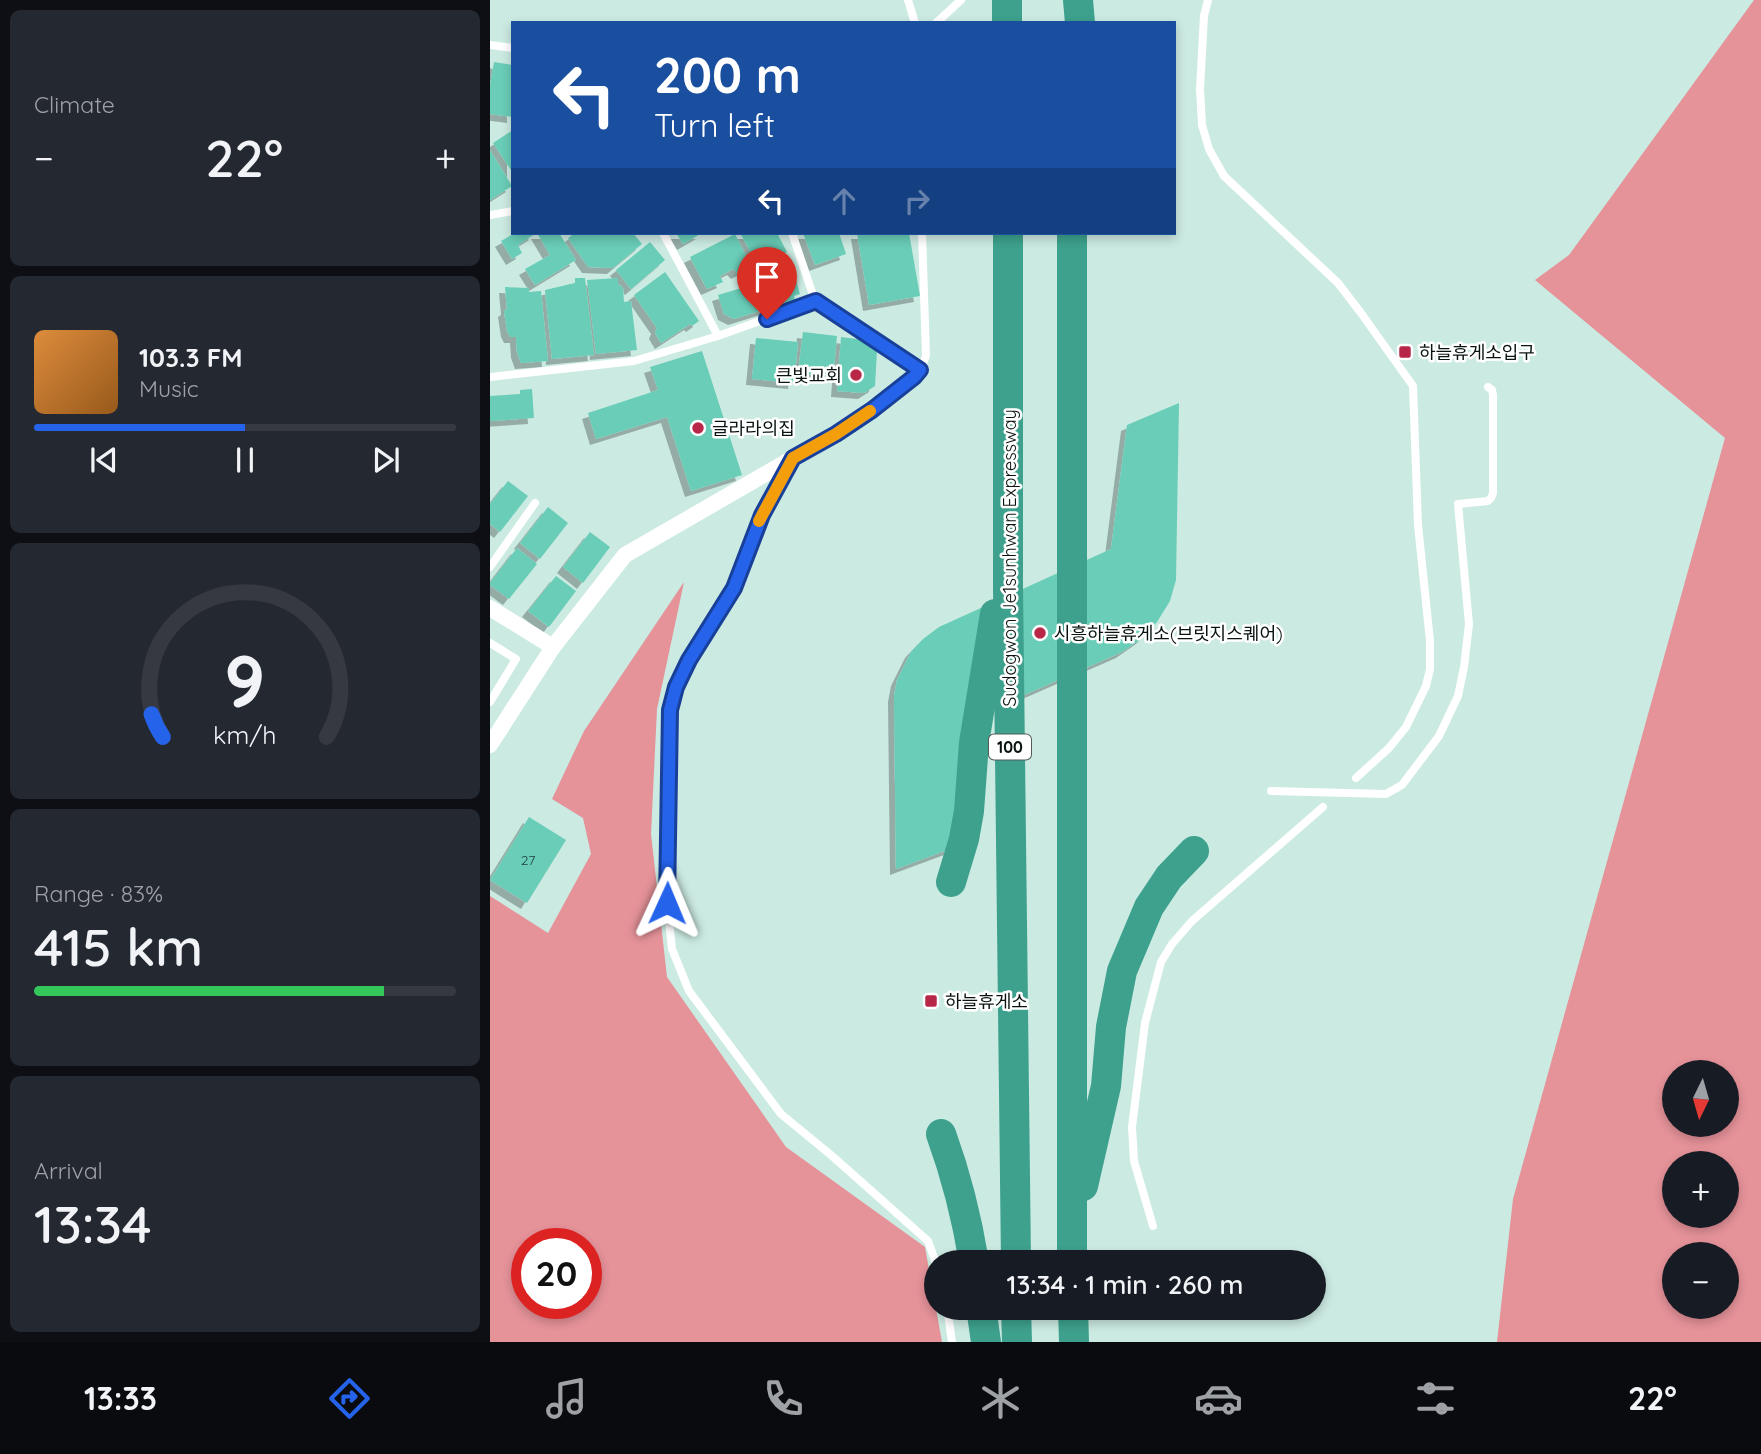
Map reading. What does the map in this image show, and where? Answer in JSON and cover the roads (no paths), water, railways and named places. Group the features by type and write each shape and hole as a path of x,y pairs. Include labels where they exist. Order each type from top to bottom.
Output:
{"highway":[{"path":"1007,0 1007,21"},
{"path":"1073,21 1076,0"},
{"path":"1076,0 1080,21"},
{"name":"Sudogwon Je1sunhwan Expressway","path":"1008,235 1008,530 1016,1250"},
{"path":"1072,235 1072,1248"},
{"path":"951,882 969,811 974,743 1008,530"},
{"path":"1072,1248 1107,1086 1111,1027 1122,971 1149,907 1169,877 1194,851"},
{"path":"941,1134 971,1250"},
{"path":"983,1320 986,1342"},
{"path":"1016,1320 1017,1342"},
{"path":"1073,1320 1074,1342"}],"street":[{"path":"490,745 552,647 625,555 793,458"},
{"path":"490,608 552,647"}],"lane":[{"path":"908,0 914,21"},
{"path":"938,21 961,0"},
{"path":"1208,0 1203,29 1200,89 1202,125 1209,149 1224,176 1338,283 1418,386 1418,525 1430,641 1430,669 1426,686 1406,727 1389,748 1356,778"},
{"path":"490,45 511,48"},
{"path":"490,215 511,211"},
{"path":"664,235 718,336"},
{"path":"793,235 816,301 920,370"},
{"path":"922,235 926,356 920,370 872,410 793,458 762,515 734,588 689,660 676,687 670,710 667,903 672,949 689,991 781,1114 929,1241 932,1250"},
{"path":"490,377 634,361 718,336 816,301"},
{"path":"1271,791 1386,794 1402,785 1439,736 1458,695 1469,624 1458,504 1488,501 1493,493 1493,395 1488,387"},
{"path":"490,567 535,503"},
{"path":"490,643 516,659 490,702"},
{"path":"1153,1226 1134,1161 1132,1127 1145,1023 1161,962 1192,921 1322,807"},
{"path":"949,1320 952,1342"}],"place":[{"name":"하늘휴게소입구","path":"1405,352"},
{"name":"큰빛교회","path":"856,375"},
{"name":"글라라의집","path":"698,428"},
{"name":"시흥하늘휴게소(브릿지스퀘어)","path":"1040,633"},
{"name":"하늘휴게소","path":"931,1001"}]}
